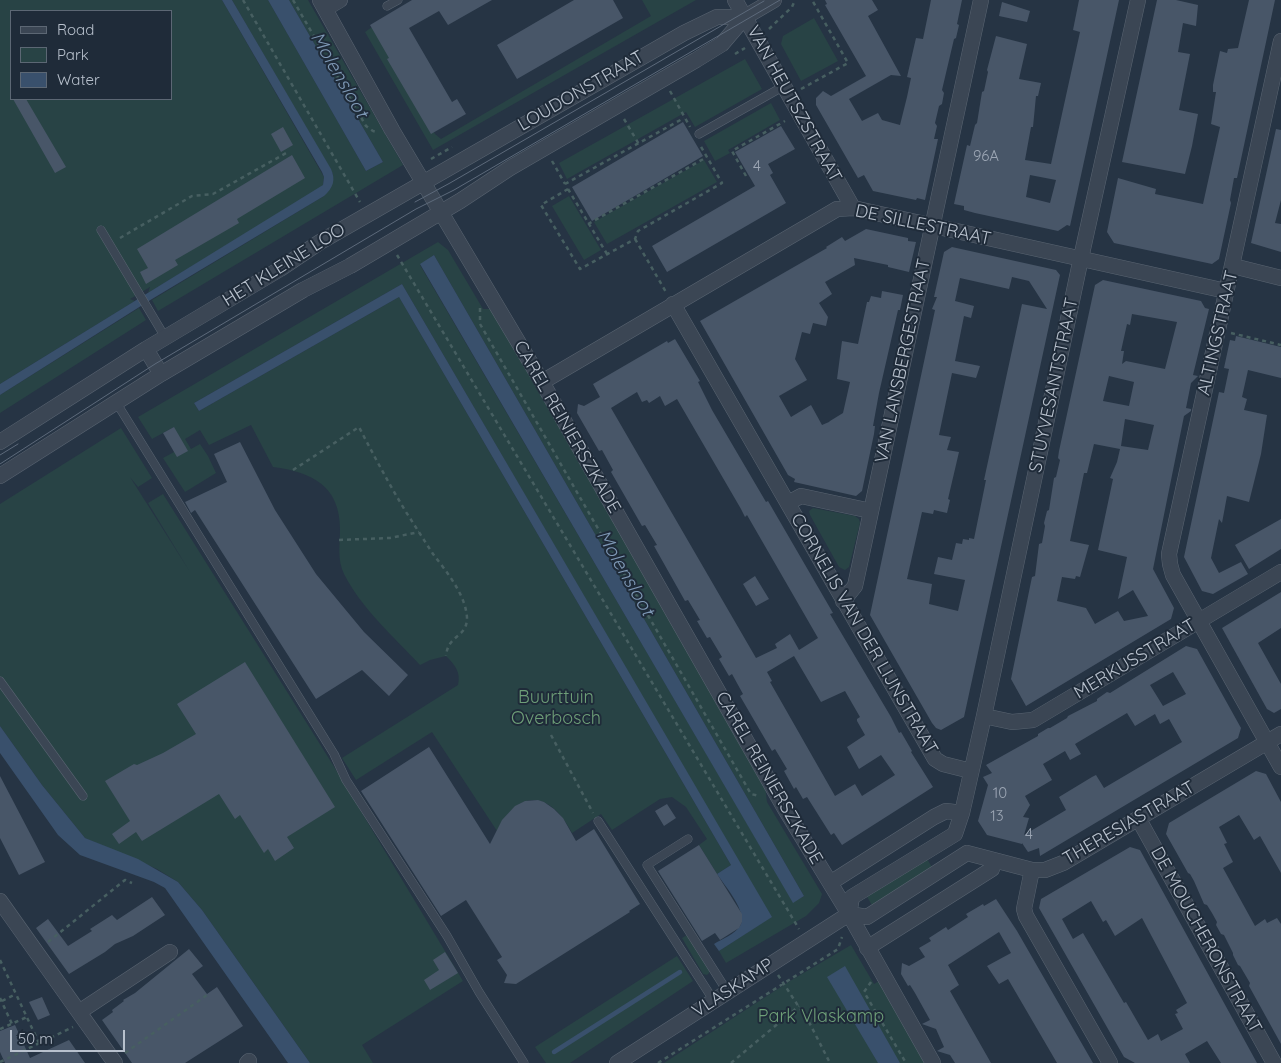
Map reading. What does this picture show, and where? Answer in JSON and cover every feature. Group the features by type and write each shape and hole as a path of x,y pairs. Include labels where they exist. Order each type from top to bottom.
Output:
{"street":[{"path":"322,4 340,0"},
{"name":"VAN HEUTSZSTRAAT","path":"735,0 852,208"},
{"name":"LOUDONSTRAAT","path":"440,213 510,168 722,44 745,17 774,0"},
{"name":"VAN LANSBERGESTRAAT","path":"843,601 855,586 980,0"},
{"name":"STUYVESANTSTRAAT","path":"955,834 962,813 984,716 1138,0"},
{"name":"CAREL REINIERSZKADE","path":"322,4 392,130 542,382 780,800 849,914 933,1063"},
{"name":"LOUDONSTRAAT","path":"423,182 717,17 745,17"},
{"name":"ALTINGSTRAAT","path":"1281,41 1169,554 1173,575 1281,766"},
{"name":"HET KLEINE LOO","path":"0,442 165,337 280,269 320,242 423,182"},
{"name":"DE SILLESTRAAT","path":"542,382 836,209 852,208 1226,291"},
{"name":"HET KLEINE LOO","path":"0,476 161,374 303,290 350,266 440,213"},
{"path":"1233,266 1281,278"},
{"name":"CORNELIS VAN DER LIJNSTRAAT","path":"673,304 935,759 943,764 971,771"},
{"path":"146,349 161,374"},
{"name":"CORNELIS VAN DER LIJNSTRAAT","path":"788,503 801,496 871,511"},
{"name":"MERKUSSTRAAT","path":"984,716 1012,722 1034,720 1281,572"},
{"name":"THERESIASTRAAT","path":"967,853 1032,870 1045,870 1063,863 1281,734"},
{"path":"830,883 934,817 946,811 962,813"},
{"name":"DE MOUCHERONSTRAAT","path":"1138,818 1274,1063"},
{"path":"955,834 967,853 867,917 849,914 852,897 955,834"},
{"path":"867,948 992,869 994,860"},
{"path":"1032,870 1024,908 1026,916 1110,1063"},
{"path":"0,902 114,1062"},
{"name":"VLASKAMP","path":"617,1063 849,914"},
{"path":"82,1016 170,952"}],"lane":[{"path":"387,6 398,0"},
{"path":"697,135 786,90"},
{"path":"101,230 165,337"},
{"path":"116,402 334,754 346,780 447,936 478,992 524,1063"},
{"path":"0,681 83,796"},
{"path":"598,821 714,1001"},
{"path":"688,839 647,864 727,991"}],"path":[{"path":"243,0 367,214"},
{"path":"293,0 366,126 373,131 392,130"},
{"path":"786,90 848,63 812,0"},
{"path":"568,189 541,205 580,269 635,239 638,231 722,183 697,135 684,118 670,91"},
{"path":"624,118 639,145"},
{"path":"565,184 639,145 684,118"},
{"path":"746,176 732,150 780,123"},
{"path":"110,244 192,196 213,194 288,152"},
{"path":"588,224 707,157"},
{"path":"552,160 607,254"},
{"path":"635,239 673,304"},
{"path":"390,242 806,941"},
{"path":"480,306 480,324 746,786 752,794 764,796"},
{"path":"1219,323 1281,345"},
{"path":"292,470 359,427 393,490 455,585 465,609 466,626 458,637 451,641 447,647 446,656"},
{"path":"339,540 390,538 419,532"},
{"path":"551,735 598,821"},
{"path":"36,952 125,880 132,883"},
{"path":"658,1063 838,949 849,914"},
{"path":"1,962 40,1043"},
{"path":"771,964 799,1006 830,1063"},
{"path":"872,981 864,992 906,1063"},
{"path":"12,1024 1,999 16,994"},
{"path":"114,1062 207,995"},
{"path":"731,1063 799,1006"},
{"path":"0,1062 40,1043 82,1016"},
{"path":"0,1029 27,1017"}],"green space":[{"path":"0,0 222,0 324,177 323,185 319,189 148,293 150,287 130,299 135,301 0,384"},
{"path":"232,0 268,0 366,171 383,162 289,0 308,0 403,165 158,311 152,300 324,196 333,174"},
{"path":"642,0 696,0 433,150 365,32 372,27 435,134 441,139 651,16"},
{"path":"814,18 838,61 801,81 781,44 783,36"},
{"path":"745,59 762,89 695,127 686,112 567,179 559,163"},
{"path":"771,103 780,120 728,150 730,153 715,161 704,141"},
{"path":"704,160 717,182 607,244 594,222"},
{"path":"569,196 601,250 584,260 552,206"},
{"name":"Buurttuin Overbosch","path":"438,242 448,250 483,309 491,309 765,786 767,802 822,894 819,903 806,916 726,963 719,951 771,917 402,284 194,403 199,411 399,297 731,865 717,874 699,845 707,839 686,807 672,797 660,799 612,830 601,814 572,833 554,809 534,800 515,807 497,831 432,732 356,780 342,758 458,685 459,676 455,666 446,656 420,665 369,611 344,574 340,557 339,514 329,492 311,477 287,469 273,467 251,425 209,445 200,430 185,439 191,449 200,444 216,473 185,492 163,458 174,452 174,427 152,439 138,417","holes":["434,255 804,896 793,902 420,265"]},
{"path":"139,308 146,320 0,413 0,395"},
{"path":"121,428 152,478 138,487 130,477 190,572 148,503 163,494 333,765 463,981 362,1045 373,1063 310,1063 202,910 178,882 157,869 85,838 42,785 0,726 0,504"},
{"path":"813,508 855,516 859,519 860,523 849,567 845,570 839,567 810,515 809,511"},
{"path":"926,857 933,869 873,907 866,895"},
{"path":"687,935 709,970 707,975 703,974 682,938"},
{"name":"Park Vlaskamp","path":"851,945 874,984 879,981 926,1063 664,1063 790,981"},
{"path":"677,956 693,981 570,1063 546,1063 535,1047"}],"water":[{"path":"222,0 232,0 331,169 333,180 330,190 324,196 152,299 0,395 0,384 323,185 324,177 322,172"},
{"path":"268,0 289,0 383,162 366,171"},
{"path":"434,255 804,896 793,903 420,264"},
{"path":"402,284 772,917 719,951 714,944 735,931 740,926 742,920 739,907 717,874 731,865 399,297 199,411 194,403"},
{"path":"0,726 42,785 85,838 138,859 178,882 202,910 310,1063 288,1063 165,888 154,882 80,855 58,835 0,753"},
{"path":"845,966 900,1063 878,1063 827,977"}],"building":[{"path":"412,0 492,0 448,25 439,11 409,28 452,102 457,99 466,114 431,134 387,59 389,58 370,25"},
{"path":"574,0 613,0 623,18 517,79 497,45"},
{"path":"825,0 872,0 878,10 868,16 901,76 891,75 849,99 862,121 878,113 882,120 900,125 911,78 907,77 916,38 923,39 931,0 962,0 957,24 959,25 942,90 944,93 942,104 939,106 935,123 937,126 934,139 938,139 925,200 917,198 916,200 873,191 864,175 858,178 816,105 816,98 823,91 831,96 866,76 825,5 827,4"},
{"path":"1079,0 1119,0 1070,226 1067,225 1058,231 975,213 964,210 964,206 954,204 967,145 970,146 977,123 982,92 984,91 987,70 996,36 1027,44 1019,79 1041,83 1038,96 1036,96 1033,127 1031,127 1025,160 1051,164 1080,32 1073,30","holes":["1030,175 1056,180 1050,203 1026,197"]},
{"path":"1157,0 1176,0 1198,5 1196,26 1183,23 1178,52 1190,54 1179,110 1198,114 1185,174 1122,162"},
{"path":"1249,0 1275,0 1237,178 1234,178 1231,203 1219,259 1212,264 1114,243 1107,232 1118,178 1156,189 1155,194 1203,204 1220,127 1211,124 1216,92 1213,92 1213,85 1220,51 1227,53 1228,49 1238,48"},
{"path":"1002,2 1030,11 1027,22 999,16"},
{"path":"14,100 27,100 66,167 55,173"},
{"path":"683,122 703,156 592,221 572,187"},
{"path":"781,126 795,149 768,164 773,173 770,175 786,203 667,272 652,246 755,186 735,152"},
{"path":"283,127 293,145 281,152 271,134"},
{"path":"1276,129 1281,130 1281,200 1275,223 1281,224 1281,252 1251,243"},
{"path":"292,155 305,178 237,219 239,223 175,260 178,265 146,284 140,272 148,268 137,249"},
{"path":"866,229 908,238 908,241 916,242 909,272 888,267 888,265 854,258 855,265 825,282 832,294 819,303 828,317 826,326 813,323 810,334 802,332 795,359 807,380 779,396 791,417 811,405 822,425 843,413 850,382 837,379 842,341 858,344 867,302 869,302 871,296 881,298 882,291 903,295 879,393 873,426 875,426 874,434 862,491 856,496 794,482 795,479 788,475 700,321 827,248 842,237 845,241"},
{"path":"952,247 1056,270 1060,275 964,717 941,730 932,723 870,615 935,310 932,309 937,297 934,297 944,252","holes":["1012,277 1029,281 1047,309 1022,304 984,480 986,480 974,539 963,539 962,544 956,543 952,560 938,557 934,574 965,580 958,611 929,604 932,584 907,579 922,512 933,514 934,510 947,513 950,500 948,499 959,452 947,450 951,437 939,435 952,373 976,378 980,366 955,361 964,316 971,318 974,306 955,301 960,278 1009,289"]},
{"path":"1103,280 1201,301 1205,308 1209,309 1193,375 1198,376 1191,383 1186,408 1191,409 1191,411 1184,416 1153,569 1174,608 1171,619 1026,706 1011,679 1032,577 1035,576 1039,544 1042,543 1044,523 1047,511 1049,510 1054,478 1056,477 1060,460 1058,458 1059,451 1095,285","holes":["1132,314 1177,322 1165,369 1126,361 1122,364 1124,351 1121,351 1127,324 1130,325","1109,376 1134,382 1129,406 1103,401","1125,419 1154,425 1148,450 1121,446","1094,444 1120,449 1110,478 1113,479 1098,550 1127,557 1118,599 1133,590 1148,616 1124,621 1118,611 1095,624 1086,608 1057,601 1062,577 1075,579 1076,576 1080,577 1089,545 1070,541 1084,473 1087,473"]},
{"path":"1236,336 1281,347 1281,378 1248,370 1242,397 1247,399 1244,410 1267,415 1261,454 1249,502 1227,496 1222,523 1219,519 1211,558 1219,573 1241,562 1248,574 1213,594 1202,591 1184,557 1219,392 1224,393 1229,369 1224,368 1230,340 1235,341"},
{"path":"675,339 700,381 698,382 712,410 766,502 768,501 833,613 830,614 899,733 901,732 933,787 842,845 834,833 831,835 807,797 803,799 796,787 794,789 784,771 787,769 775,749 772,751 740,696 743,694 732,674 729,676 719,659 722,657 710,637 707,638 697,621 700,620 688,600 685,601 654,546 657,545 645,525 642,526 611,472 613,470 602,450 599,451 577,413 578,404 584,406 600,397 593,384 667,341 668,343","holes":["637,392 642,402 647,400 649,403 660,396 665,406 677,399 818,638 799,650 790,634 775,644 777,648 756,658 611,408","794,656 821,702 845,691 860,717 857,721 865,735 847,747 859,769 881,755 895,775 862,796 855,784 835,796 770,682 772,681 767,672"]},
{"path":"174,427 188,451 177,457 163,433"},
{"path":"240,442 275,510 316,574 364,632 408,675 389,696 362,670 316,699 195,510 191,513 185,502 227,482 214,454"},
{"path":"1281,519 1281,549 1249,569 1235,545"},
{"path":"755,576 769,599 756,606 743,584"},
{"path":"1281,592 1281,628 1258,643 1281,684 1281,709 1274,713 1267,709 1222,628"},
{"path":"1186,646 1197,649 1241,728 1238,738 1040,856 1039,848 1028,852 1022,843 987,835 978,821 988,785 983,777 992,773 986,765 1097,701 1107,692 1110,693","holes":["1173,672 1186,694 1163,706 1150,685","1127,713 1135,726 1155,714 1160,724 1169,719 1182,742 1104,788 1096,775 1092,777 1059,797 1066,810 1024,835 1029,818 1023,817 1030,805 1025,796 1052,780 1043,764 1065,751 1070,760 1081,754 1075,744"]},
{"path":"245,662 335,807 287,837 294,848 275,861 268,849 264,853 240,815 235,819 219,794 142,841 136,832 119,844 112,834 130,821 105,781 134,764 137,765 163,753 196,734 177,704"},
{"path":"429,747 490,844 502,820 515,806 525,801 538,800 544,802 563,818 576,841 594,829 640,904 516,984 504,983 507,975 497,960 502,957 466,900 441,916 361,791"},
{"path":"1256,771 1266,774 1281,802 1281,873 1260,836 1254,840 1239,815 1219,827 1227,843 1224,844 1233,862 1223,868 1255,926 1265,919 1267,923 1277,918 1281,924 1281,1044 1224,935 1221,934 1216,925 1217,922 1207,905 1204,904 1194,881 1166,834 1169,823"},
{"path":"0,776 45,862 19,875 0,838"},
{"path":"667,804 676,818 664,826 655,811"},
{"path":"699,845 742,914 742,922 739,928 720,940 715,933 702,941 658,871"},
{"path":"1130,847 1140,850 1257,1063 1221,1063 1207,1041 1185,1054 1190,1063 1135,1063 1124,1057 1039,908 1041,899","holes":["1091,901 1103,922 1106,920 1115,936 1142,918 1187,1003 1176,1010 1178,1013 1175,1014 1183,1029 1161,1041 1158,1034 1148,1040 1083,933 1073,939 1062,919"]},
{"path":"152,897 165,915 69,974 36,928 48,919 68,946 92,931 90,929 112,915 117,920"},
{"path":"996,899 1017,931 1093,1063 1057,1063 1008,979 999,984 987,966 1011,953 999,932 948,965 959,985 950,991 991,1063 955,1063 950,1055 937,1051 944,1047 936,1029 922,1024 930,1020 910,985 908,986 901,974 902,963 909,966 925,957 919,948 931,941 929,938 946,927 948,930 968,917 966,914"},
{"path":"189,949 203,966 192,974 207,994 217,987 243,1026 185,1063 132,1063 102,1020 113,1012 112,1010 123,1000 135,993"},
{"path":"445,952 458,973 430,990 424,980 439,970 433,960"},
{"path":"42,997 50,1015 38,1020 29,1002"},
{"path":"15,1025 30,1058 69,1040 85,1063 5,1063 0,1052 0,1031"}],"waterway":[{"path":"554,1052 680,972"}],"tram line":[{"path":"0,464 155,364 416,209 454,190 780,0"},
{"path":"415,202 764,1"},
{"path":"0,455 18,444"}],"water label":[{"name":"Molensloot","path":"339,75"},
{"name":"Molensloot","path":"625,573"}]}
